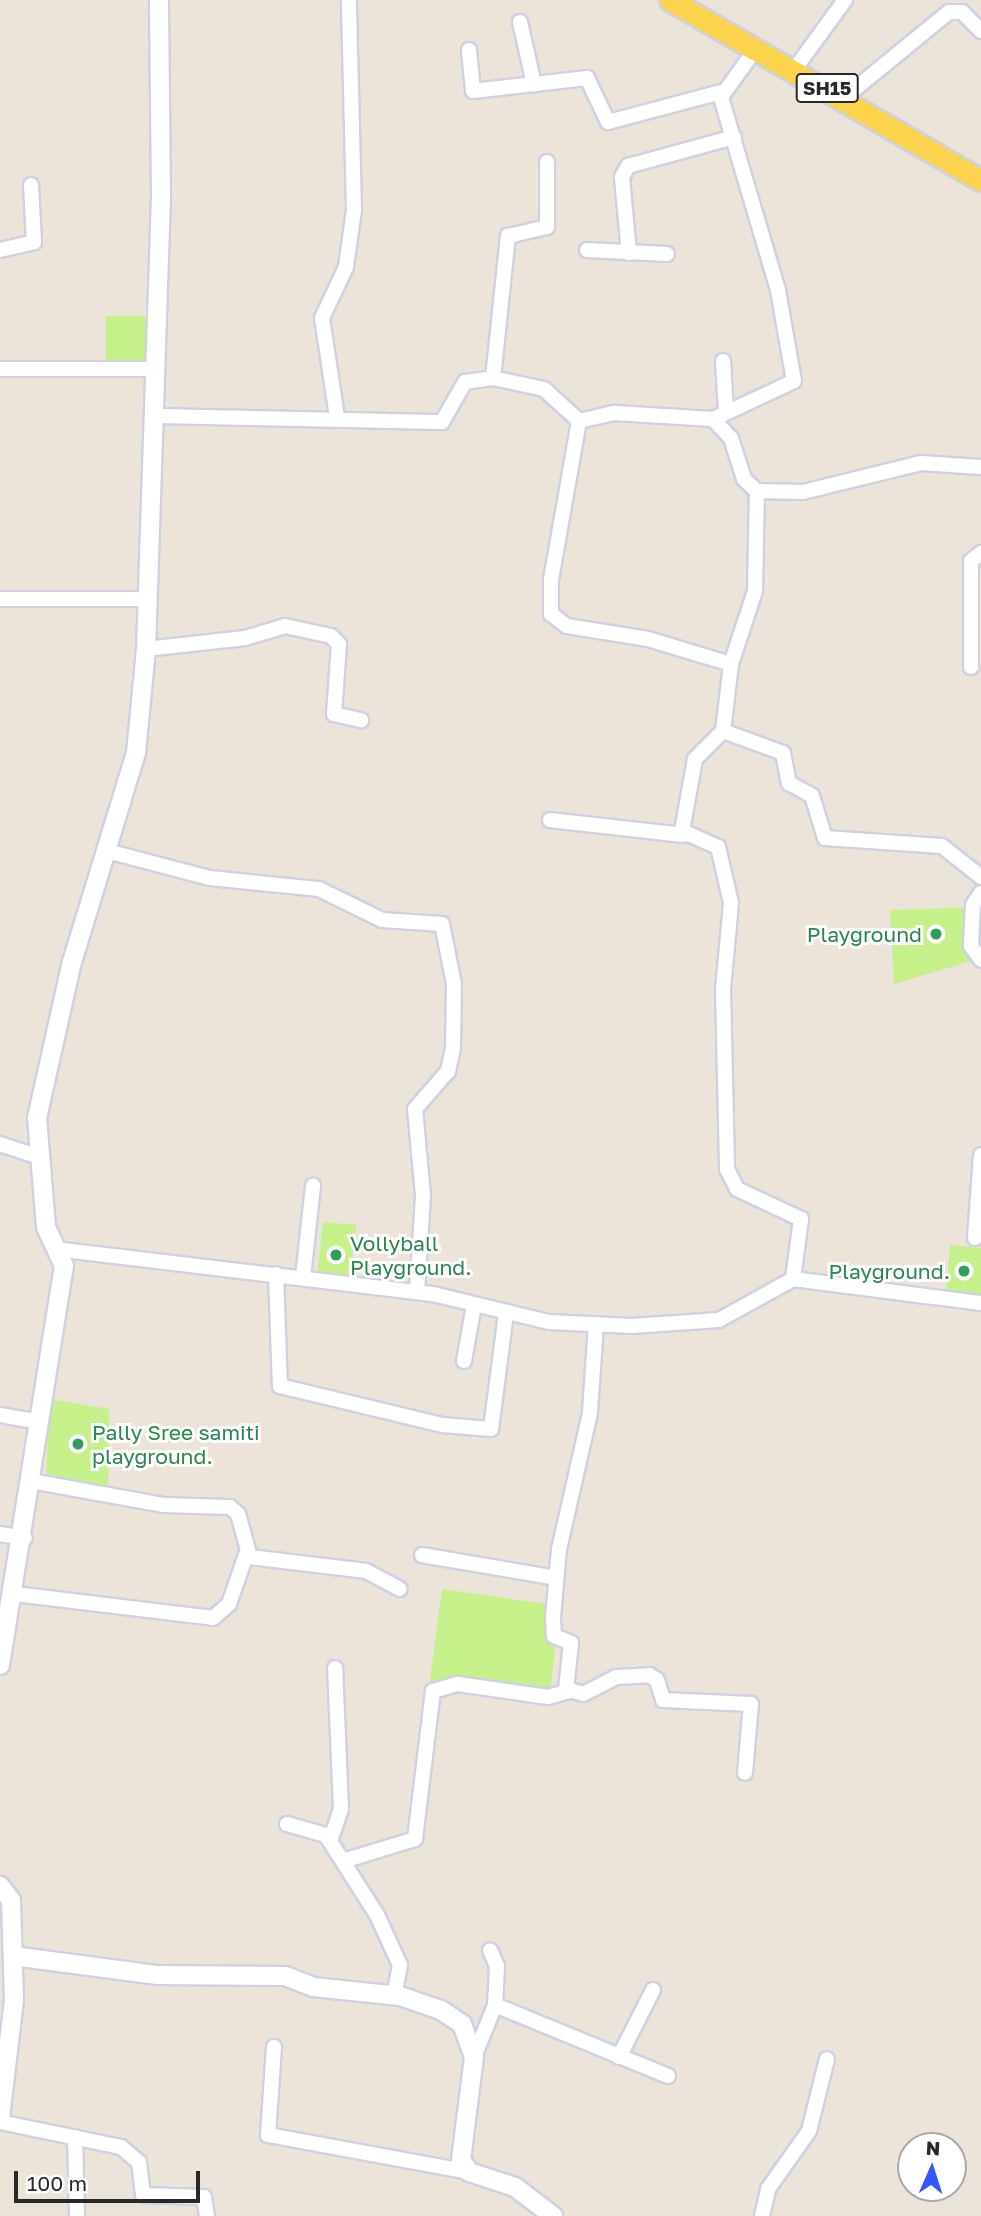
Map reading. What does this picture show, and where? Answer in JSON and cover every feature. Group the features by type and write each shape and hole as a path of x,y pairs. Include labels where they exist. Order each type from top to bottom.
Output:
{"main road":[{"name":"SH15","path":"670,0 755,50 845,97 981,180"}],"street":[{"path":"0,1665 25,1538 38,1422 64,1266 46,1227 37,1118 47,1065 135,753 146,649 156,369 159,0"},
{"path":"337,418 322,318 346,267 354,211 349,0"},
{"path":"794,70 845,0"},
{"path":"845,97 949,12 962,12 981,31"},
{"path":"520,22 534,84"},
{"path":"469,50 473,91 587,78 608,122 722,92 755,50"},
{"path":"579,421 615,413 719,415 793,380 778,290 722,92"},
{"path":"629,253 622,177 628,166 734,137"},
{"path":"493,378 508,236 547,227 547,162"},
{"path":"0,250 34,242 32,185"},
{"path":"587,250 667,254"},
{"path":"723,361 719,415 731,438 744,480 757,491 803,492 920,463 964,461 981,467"},
{"path":"0,369 156,369"},
{"path":"154,416 442,422 465,382 493,378 544,389 579,421"},
{"path":"579,421 551,580 551,614 567,626 648,639 731,664"},
{"path":"684,835 695,759 723,731 731,664 755,591 757,491"},
{"path":"971,667 971,561 981,553"},
{"path":"0,599 149,599"},
{"path":"146,649 245,638 285,626 331,636 339,644 334,715 361,720"},
{"path":"723,731 783,753 789,783 812,796 825,838 942,846 981,877"},
{"path":"550,820 684,835 718,847 731,904 723,989 727,1170 737,1189 801,1219 793,1279"},
{"path":"107,852 210,878 319,889 382,920 442,925 454,984 453,1048 448,1071 415,1110 423,1196 416,1292"},
{"path":"981,892 973,905 971,946 981,960"},
{"path":"0,1144 39,1157"},
{"path":"975,1238 981,1155"},
{"path":"303,1277 313,1186"},
{"path":"55,1249 416,1292 506,1314 596,1324 719,1320 793,1279 981,1303"},
{"path":"276,1274 280,1386 443,1425 491,1429 506,1314"},
{"path":"464,1361 474,1305"},
{"path":"569,1691 571,1643 552,1632 556,1578 590,1413 596,1324"},
{"path":"0,1415 38,1422"},
{"path":"15,1594 213,1618 229,1604 247,1552 238,1514 230,1507 163,1505 31,1481"},
{"path":"0,1534 25,1538"},
{"path":"247,1552 264,1562 378,1573 400,1589"},
{"path":"422,1555 556,1578"},
{"path":"330,1841 341,1809 335,1668"},
{"path":"343,1861 415,1839 433,1690 458,1684 548,1697 569,1691 598,1690 616,1676 649,1675 657,1680 663,1700 751,1704 746,1773"},
{"path":"287,1824 319,1831 330,1841 343,1861 397,1950 394,1995"},
{"path":"0,1886 11,1900 13,1956 0,2114 128,2150 139,2162 144,2195 204,2197 206,2216"},
{"path":"469,2172 461,2139 474,2057 495,2005 497,1966 490,1950"},
{"path":"13,1956 158,1975 285,1976 313,1987 394,1995 462,2024 474,2057"},
{"path":"619,2057 653,1990"},
{"path":"495,2005 668,2076"},
{"path":"274,2047 268,2135 469,2172 515,2187 553,2216"},
{"path":"762,2216 786,2155 809,2131 827,2059"},
{"path":"75,2137 77,2216"}],"green space":[{"path":"106,316 157,316 156,369 106,368"},
{"name":"Playground","path":"979,907 981,958 894,984 890,910"},
{"name":"Vollyball Playground.","path":"323,1222 356,1225 349,1289 316,1286"},
{"name":"Playground.","path":"950,1245 981,1248 981,1298 946,1295"},
{"name":"Pally Sree samiti playground.","path":"50,1399 109,1409 108,1485 46,1479"},
{"path":"442,1589 560,1606 550,1691 429,1688"}],"place":[{"name":"Playground","path":"936,934"},
{"name":"Vollyball Playground.","path":"336,1255"},
{"name":"Playground.","path":"964,1271"},
{"name":"Pally Sree samiti playground.","path":"78,1444"}]}
